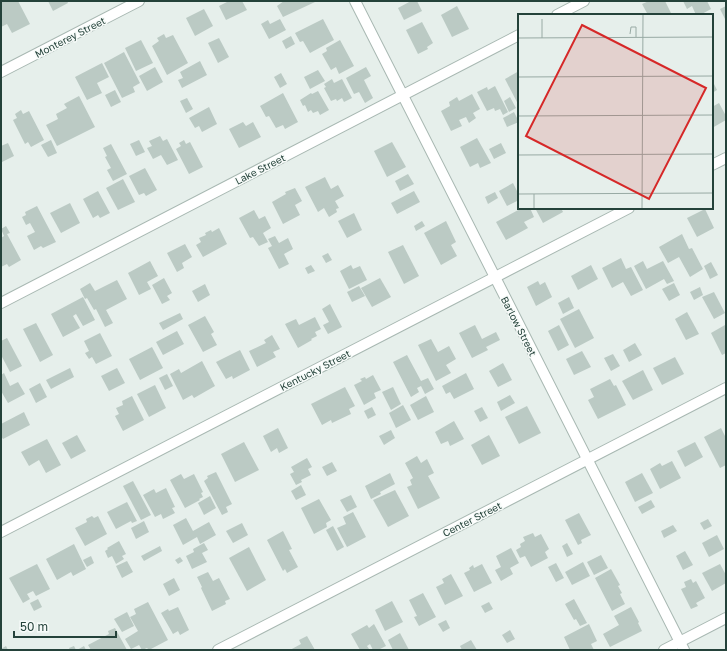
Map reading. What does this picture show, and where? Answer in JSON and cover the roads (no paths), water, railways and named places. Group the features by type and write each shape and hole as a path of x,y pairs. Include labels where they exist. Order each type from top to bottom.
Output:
{"street":[{"name":"Monterey Street","path":"1,72 139,1"},
{"name":"Barlow Street","path":"355,1 682,646"},
{"path":"559,14 584,1"},
{"name":"Lake Street","path":"1,303 518,36"},
{"path":"713,164 726,158"},
{"name":"Kentucky Street","path":"1,532 627,209"},
{"name":"Center Street","path":"218,650 726,388"},
{"path":"664,650 682,646 726,618"}]}
